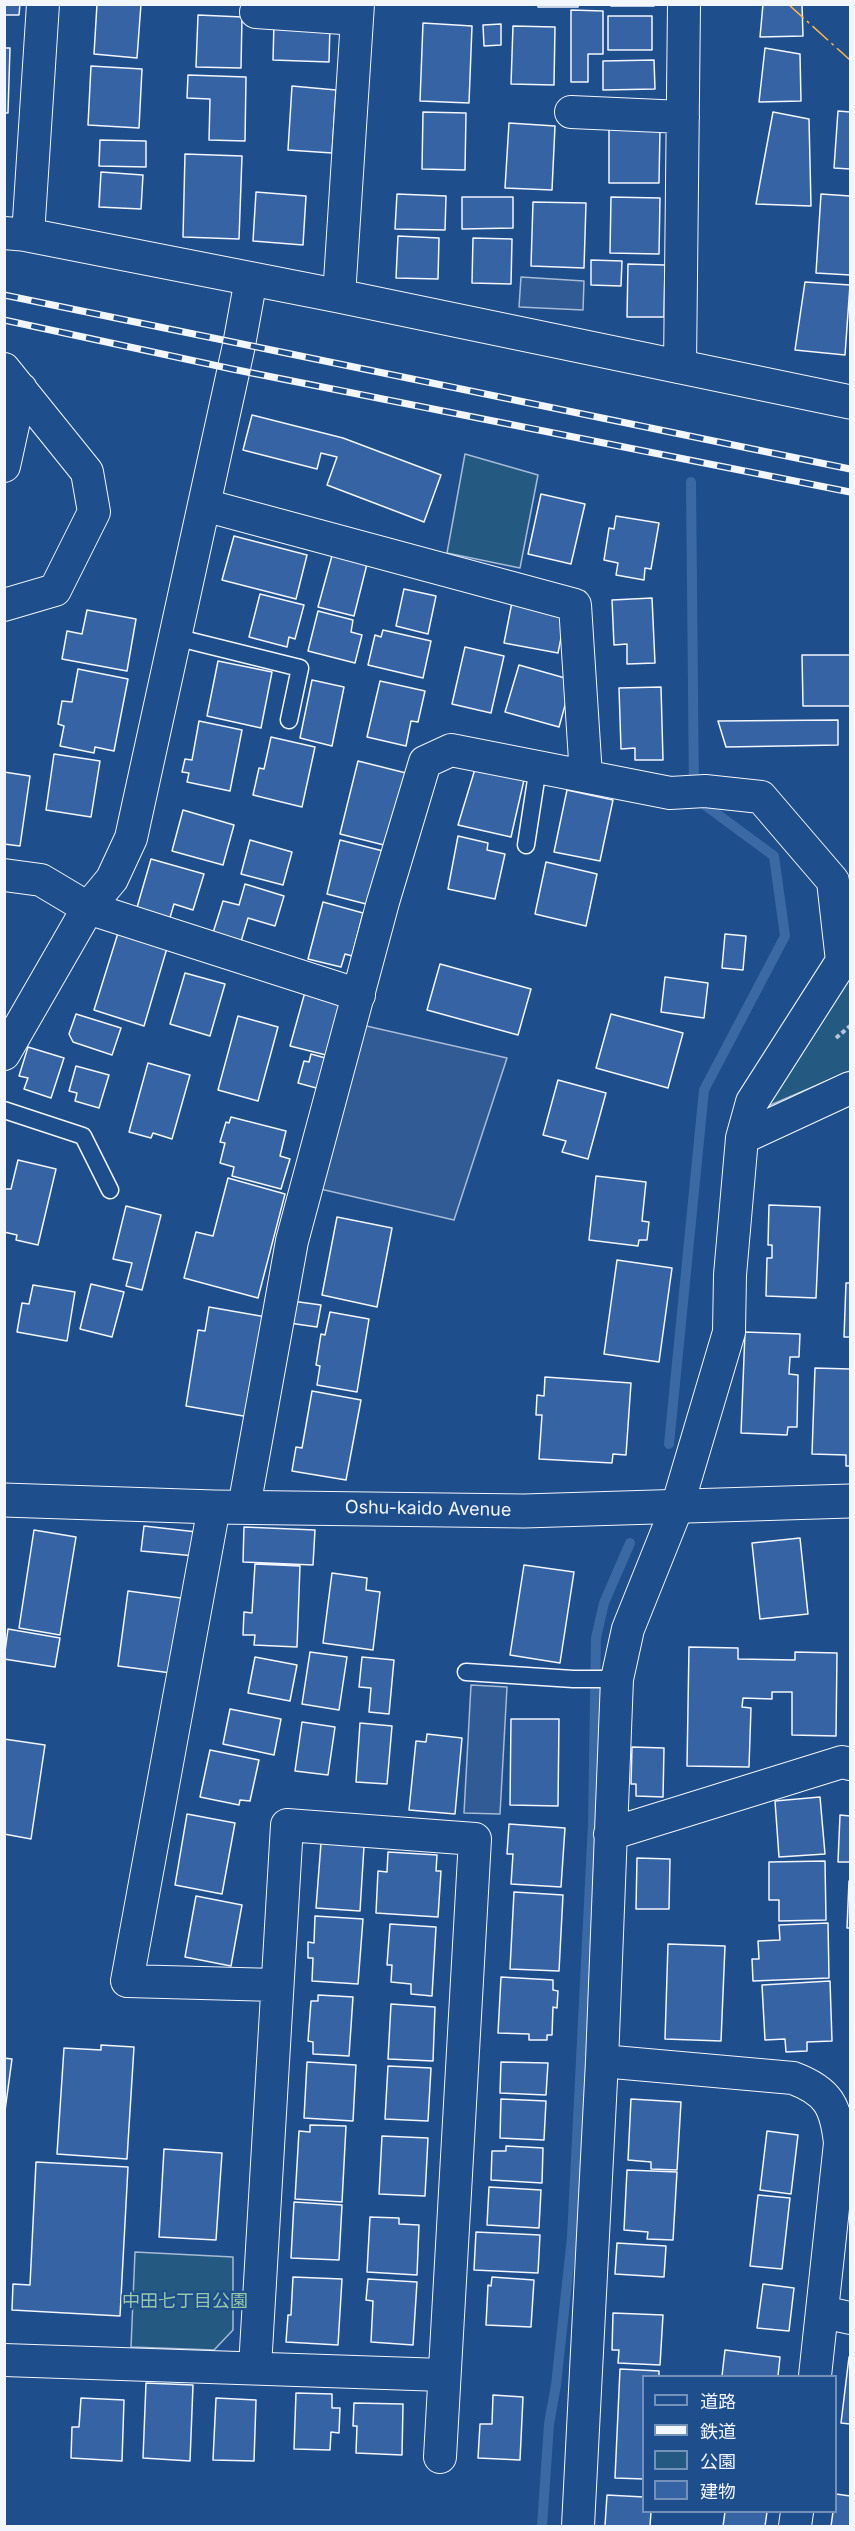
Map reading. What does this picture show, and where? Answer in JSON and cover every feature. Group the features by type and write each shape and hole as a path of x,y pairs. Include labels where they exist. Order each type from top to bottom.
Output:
{"street":[{"path":"43,4 16,234 339,296 850,402"},
{"path":"680,367 684,4"},
{"path":"256,12 358,12 339,296"},
{"path":"571,112 683,117"},
{"path":"4,1054 87,908 112,879 131,838 251,279"},
{"path":"4,466 13,379"},
{"path":"4,605 55,590 94,512 87,472 13,379"},
{"path":"204,505 575,606 586,776"},
{"path":"276,1985 127,1981 229,1507 292,1242 425,762 451,750 669,793 705,791 761,796 842,872 847,962 752,1102 742,1138 730,1275 729,1332 677,1507 628,1629 617,1679 602,2061 578,2526"},
{"path":"4,875 41,880 87,908 359,995"},
{"path":"742,1138 850,1088"},
{"name":"Oshu-kaido Avenue","path":"4,1500 229,1507 524,1511 850,1501"},
{"path":"610,1834 842,1762 850,1764"},
{"path":"255,2367 287,1825 476,1839 443,2374 440,2457"},
{"path":"602,2061 793,2078 812,2085 827,2098 837,2117 840,2143 837,2315 815,2375"},
{"path":"4,2360 443,2374"}],"lane":[{"path":"175,637 300,668 290,720"},
{"path":"526,845 538,767"},
{"path":"4,1110 82,1136 110,1190"},
{"path":"466,1672 573,1679 617,1679"}],"green space":[{"path":"465,454 538,475 520,568 447,553"},
{"path":"850,976 850,1071 759,1110"},
{"name":"中田七丁目公園","path":"135,2252 233,2257 233,2330 214,2350 131,2347"}],"shaded area":[{"path":"521,277 584,281 583,310 519,307"},
{"path":"362,1025 507,1058 454,1220 316,1188"},
{"path":"471,1685 507,1687 500,1814 464,1813"}],"building":[{"path":"4,4 20,4 19,15 4,15"},
{"path":"97,4 141,4 137,58 94,54"},
{"path":"538,4 578,4 578,7 538,7"},
{"path":"611,4 654,4 654,6 611,6"},
{"path":"763,4 802,4 803,36 760,37"},
{"path":"571,10 603,11 603,54 588,54 588,82 571,82"},
{"path":"198,15 242,17 241,68 196,67"},
{"path":"608,16 652,16 652,50 608,50"},
{"path":"274,22 330,24 329,62 273,60"},
{"path":"423,23 472,26 469,103 420,101"},
{"path":"501,24 501,45 484,46 483,25"},
{"path":"513,26 555,27 554,85 511,84"},
{"path":"4,48 10,48 8,113 4,113"},
{"path":"765,48 800,54 801,101 759,102"},
{"path":"654,60 655,89 603,90 603,61"},
{"path":"91,66 142,69 139,128 88,125"},
{"path":"188,75 246,77 245,141 209,140 210,99 187,98"},
{"path":"292,86 336,90 332,153 288,150"},
{"path":"838,111 850,112 850,169 834,168"},
{"path":"423,112 466,113 465,170 422,169"},
{"path":"773,112 809,119 811,206 756,204"},
{"path":"509,123 555,126 552,190 505,188"},
{"path":"609,128 660,128 659,183 609,183"},
{"path":"100,140 146,141 146,167 99,166"},
{"path":"185,154 242,156 239,239 183,237"},
{"path":"101,172 143,175 141,209 99,207"},
{"path":"256,192 306,196 303,245 253,241"},
{"path":"397,194 446,196 445,230 395,229"},
{"path":"821,194 850,196 850,275 816,273"},
{"path":"462,197 513,197 513,228 462,229"},
{"path":"611,197 660,198 659,254 610,253"},
{"path":"533,202 586,203 584,268 531,266"},
{"path":"398,236 439,238 438,279 396,278"},
{"path":"473,238 512,239 511,284 472,283"},
{"path":"591,260 622,261 621,286 591,285"},
{"path":"628,264 665,265 664,317 627,317"},
{"path":"805,282 850,285 845,355 795,350"},
{"path":"252,415 343,438 441,475 424,522 327,485 337,457 321,453 317,469 243,450"},
{"path":"541,494 585,504 571,564 528,554"},
{"path":"616,516 659,523 651,569 645,568 644,580 616,575 618,563 604,560 609,528 614,529"},
{"path":"234,536 307,555 296,599 222,580"},
{"path":"333,552 368,560 354,616 318,607"},
{"path":"404,589 436,596 428,634 396,626"},
{"path":"260,594 304,605 295,639 289,637 287,647 249,637"},
{"path":"652,598 655,663 627,664 627,644 614,645 612,600"},
{"path":"512,602 566,613 558,653 504,643"},
{"path":"87,610 136,619 127,671 62,659 67,631 82,634"},
{"path":"318,611 353,620 351,632 362,635 355,663 308,651"},
{"path":"383,630 431,641 423,678 368,665 375,635 381,637"},
{"path":"465,647 504,656 491,713 452,704"},
{"path":"802,655 850,655 850,706 803,706"},
{"path":"218,661 272,672 261,728 207,716"},
{"path":"519,665 572,680 559,727 505,712"},
{"path":"78,669 128,679 114,751 95,747 94,753 60,746 64,726 58,724 62,701 72,702"},
{"path":"312,680 344,687 332,746 300,738"},
{"path":"380,681 425,691 418,722 411,721 406,746 367,737"},
{"path":"661,687 663,760 635,760 635,748 621,749 619,688"},
{"path":"838,720 838,745 726,747 718,721"},
{"path":"199,721 242,730 230,791 187,782 189,773 182,772 185,759 192,760"},
{"path":"271,737 315,747 302,807 253,795 259,768 264,769"},
{"path":"54,754 100,761 91,817 46,810"},
{"path":"358,761 406,773 388,846 340,834"},
{"path":"475,769 524,780 511,837 458,825"},
{"path":"4,772 30,776 20,846 4,844"},
{"path":"567,790 613,800 600,861 554,852"},
{"path":"183,810 234,825 223,865 172,851"},
{"path":"458,836 488,843 487,850 505,854 495,899 448,889"},
{"path":"250,840 292,852 283,885 241,874"},
{"path":"340,840 383,851 370,905 327,894"},
{"path":"151,859 204,874 193,910 174,904 169,921 136,911"},
{"path":"546,862 597,874 586,926 535,914"},
{"path":"245,884 284,896 275,926 248,918 240,945 212,936 223,901 239,905"},
{"path":"323,902 363,913 352,956 345,954 341,967 308,959"},
{"path":"118,933 167,948 144,1026 94,1010"},
{"path":"725,934 746,936 743,970 722,968"},
{"path":"440,964 531,989 518,1035 427,1010"},
{"path":"185,973 225,984 210,1036 170,1024"},
{"path":"665,977 708,983 704,1018 661,1012"},
{"path":"305,992 344,1004 330,1056 290,1046"},
{"path":"76,1014 121,1028 112,1055 73,1042 69,1034"},
{"path":"611,1014 683,1033 668,1088 596,1068"},
{"path":"238,1016 278,1027 258,1101 218,1090"},
{"path":"28,1047 64,1058 51,1098 24,1089 28,1078 19,1076"},
{"path":"311,1054 329,1059 320,1089 298,1083 304,1061 309,1062"},
{"path":"148,1063 190,1075 172,1139 153,1133 151,1138 129,1132"},
{"path":"76,1066 109,1075 99,1108 75,1101 77,1093 69,1091"},
{"path":"558,1080 606,1093 588,1159 562,1152 566,1141 543,1135"},
{"path":"231,1117 286,1131 280,1156 290,1159 281,1189 232,1176 234,1167 220,1163 225,1143 220,1142 226,1122 229,1123"},
{"path":"18,1160 56,1169 38,1245 16,1240 17,1235 4,1232 4,1189 11,1189"},
{"path":"596,1176 646,1182 642,1221 649,1222 647,1240 639,1240 638,1246 589,1240"},
{"path":"228,1178 285,1194 258,1298 184,1278 196,1232 213,1236"},
{"path":"769,1205 820,1207 816,1298 766,1296 767,1258 772,1258 772,1245 768,1245"},
{"path":"126,1206 161,1215 142,1290 126,1286 132,1263 113,1259"},
{"path":"337,1217 392,1228 377,1307 322,1295"},
{"path":"617,1260 672,1268 659,1362 604,1354"},
{"path":"846,1283 850,1283 850,1337 844,1337"},
{"path":"91,1284 124,1292 112,1337 80,1329"},
{"path":"33,1285 75,1292 67,1341 17,1332 22,1303 29,1304"},
{"path":"292,1301 321,1305 317,1327 289,1323"},
{"path":"209,1307 266,1317 249,1417 186,1406 198,1330 205,1331"},
{"path":"330,1312 369,1319 357,1392 317,1385 320,1366 316,1365 321,1334 325,1335"},
{"path":"745,1332 800,1334 799,1357 790,1357 789,1374 798,1375 797,1427 788,1427 787,1435 741,1433"},
{"path":"815,1368 850,1369 850,1466 846,1466 846,1455 812,1454"},
{"path":"545,1377 631,1383 626,1455 613,1454 612,1463 539,1459 542,1415 536,1415 537,1395 544,1396"},
{"path":"312,1391 361,1400 346,1480 292,1471 296,1447 302,1448"},
{"path":"144,1526 197,1532 195,1556 141,1551"},
{"path":"244,1527 315,1530 313,1565 243,1562"},
{"path":"34,1530 76,1537 60,1635 19,1628"},
{"path":"800,1538 808,1614 760,1619 752,1543"},
{"path":"255,1564 300,1566 297,1647 254,1645 255,1635 243,1635 244,1612 252,1613"},
{"path":"524,1565 574,1572 560,1663 510,1655"},
{"path":"332,1573 367,1578 366,1590 380,1592 373,1650 323,1643"},
{"path":"128,1591 181,1598 171,1673 118,1666"},
{"path":"8,1629 60,1638 55,1667 4,1659"},
{"path":"689,1647 738,1648 738,1659 795,1660 795,1652 837,1653 836,1736 792,1735 792,1692 772,1692 772,1699 743,1698 742,1707 751,1708 749,1767 687,1766"},
{"path":"310,1652 347,1657 339,1710 302,1704"},
{"path":"255,1657 297,1665 290,1701 248,1693"},
{"path":"362,1657 394,1660 389,1714 369,1712 371,1688 359,1687"},
{"path":"230,1709 281,1719 274,1755 223,1744"},
{"path":"511,1719 559,1719 558,1806 510,1805"},
{"path":"302,1722 335,1727 328,1775 295,1771"},
{"path":"360,1723 392,1726 387,1784 356,1782"},
{"path":"427,1734 462,1738 455,1814 409,1810 416,1741 426,1742"},
{"path":"4,1739 45,1745 31,1839 4,1834"},
{"path":"632,1747 664,1748 663,1797 636,1796 636,1784 631,1784"},
{"path":"210,1750 259,1760 250,1801 240,1800 239,1805 200,1797"},
{"path":"820,1797 825,1854 779,1857 775,1801"},
{"path":"187,1814 235,1823 222,1894 175,1885"},
{"path":"840,1815 850,1816 850,1862 838,1862"},
{"path":"509,1824 565,1828 561,1887 511,1884 513,1854 507,1854"},
{"path":"321,1843 364,1846 360,1911 316,1908"},
{"path":"388,1852 437,1855 436,1871 441,1871 438,1917 376,1913 378,1871 387,1872"},
{"path":"637,1858 670,1859 669,1909 636,1909"},
{"path":"825,1861 826,1920 779,1921 779,1900 769,1900 769,1862"},
{"path":"849,1881 850,1928 847,1928"},
{"path":"514,1892 563,1895 559,1971 510,1969"},
{"path":"196,1896 242,1905 231,1966 185,1957"},
{"path":"315,1916 363,1919 358,1984 312,1981 313,1958 308,1958 308,1942 314,1943"},
{"path":"828,1923 829,1978 753,1981 752,1959 759,1959 758,1941 780,1940 779,1925"},
{"path":"390,1924 436,1927 432,1996 411,1994 411,1984 391,1982 392,1965 387,1965"},
{"path":"668,1944 725,1946 721,2041 665,2039"},
{"path":"501,1977 553,1980 553,1990 558,1991 557,2008 553,2007 552,2035 547,2035 547,2040 529,2040 529,2034 498,2033"},
{"path":"830,1981 832,2041 807,2042 807,2051 786,2052 785,2039 765,2040 762,1985"},
{"path":"318,1995 353,1997 349,2056 313,2054 313,2042 308,2041 311,2001 318,2001"},
{"path":"391,2004 435,2007 433,2061 388,2059"},
{"path":"101,2045 134,2047 127,2159 57,2154 64,2048 101,2050"},
{"path":"4,2058 12,2059 4,2118"},
{"path":"307,2062 356,2065 353,2121 304,2118"},
{"path":"501,2062 548,2063 546,2095 500,2093"},
{"path":"388,2066 431,2068 428,2121 385,2119"},
{"path":"501,2099 546,2101 544,2140 500,2138"},
{"path":"631,2099 681,2102 677,2170 651,2169 651,2162 628,2160"},
{"path":"310,2125 346,2126 342,2202 295,2199 299,2131 310,2132"},
{"path":"767,2131 798,2135 791,2194 760,2190"},
{"path":"382,2136 428,2138 425,2196 379,2194"},
{"path":"506,2146 543,2148 542,2183 491,2180 492,2151 506,2151"},
{"path":"164,2149 222,2153 216,2240 159,2237"},
{"path":"36,2162 128,2167 120,2316 12,2310 13,2284 30,2285"},
{"path":"627,2170 677,2172 673,2240 647,2239 648,2232 624,2230"},
{"path":"489,2187 541,2190 539,2228 487,2225"},
{"path":"758,2195 790,2198 782,2269 750,2266"},
{"path":"294,2202 342,2205 339,2260 291,2258"},
{"path":"370,2217 399,2218 399,2224 419,2225 417,2275 367,2272"},
{"path":"476,2232 540,2235 538,2273 474,2270"},
{"path":"617,2243 666,2246 664,2277 615,2274"},
{"path":"293,2277 342,2279 338,2345 286,2342 288,2315 291,2315"},
{"path":"492,2277 534,2280 531,2327 486,2325 488,2285 491,2286"},
{"path":"368,2279 417,2282 413,2345 371,2342 373,2301 366,2300"},
{"path":"763,2284 794,2288 789,2331 757,2328"},
{"path":"613,2313 663,2315 660,2365 618,2363 619,2350 612,2350"},
{"path":"725,2350 780,2357 778,2375 722,2375"},
{"path":"850,2358 850,2424 841,2423"},
{"path":"620,2369 659,2371 659,2375 642,2375 642,2479 615,2478"},
{"path":"146,2383 193,2385 190,2461 143,2458"},
{"path":"296,2393 332,2394 332,2408 340,2408 339,2433 331,2432 330,2450 294,2449"},
{"path":"493,2395 523,2397 520,2460 478,2458 480,2424 492,2424"},
{"path":"81,2398 124,2400 122,2461 71,2458 72,2427 79,2427"},
{"path":"216,2398 256,2400 254,2461 213,2460"},
{"path":"354,2403 403,2404 402,2455 356,2453 357,2426 353,2426"},
{"path":"837,2494 850,2496 850,2526 831,2526 833,2513 837,2513"},
{"path":"607,2495 642,2497 642,2513 651,2513 650,2526 605,2526"},
{"path":"725,2513 767,2513 765,2526 723,2526"}],"waterway":[{"path":"669,1444 704,1090 785,936 774,856 694,797 691,482"},
{"path":"542,2526 549,2424 556,2385 572,2237 593,1824 596,1638 604,1603 630,1543"}],"railway":[{"path":"4,295 850,469"},
{"path":"4,320 232,369 850,492"}],"power":[{"path":"788,4 850,60"}]}
